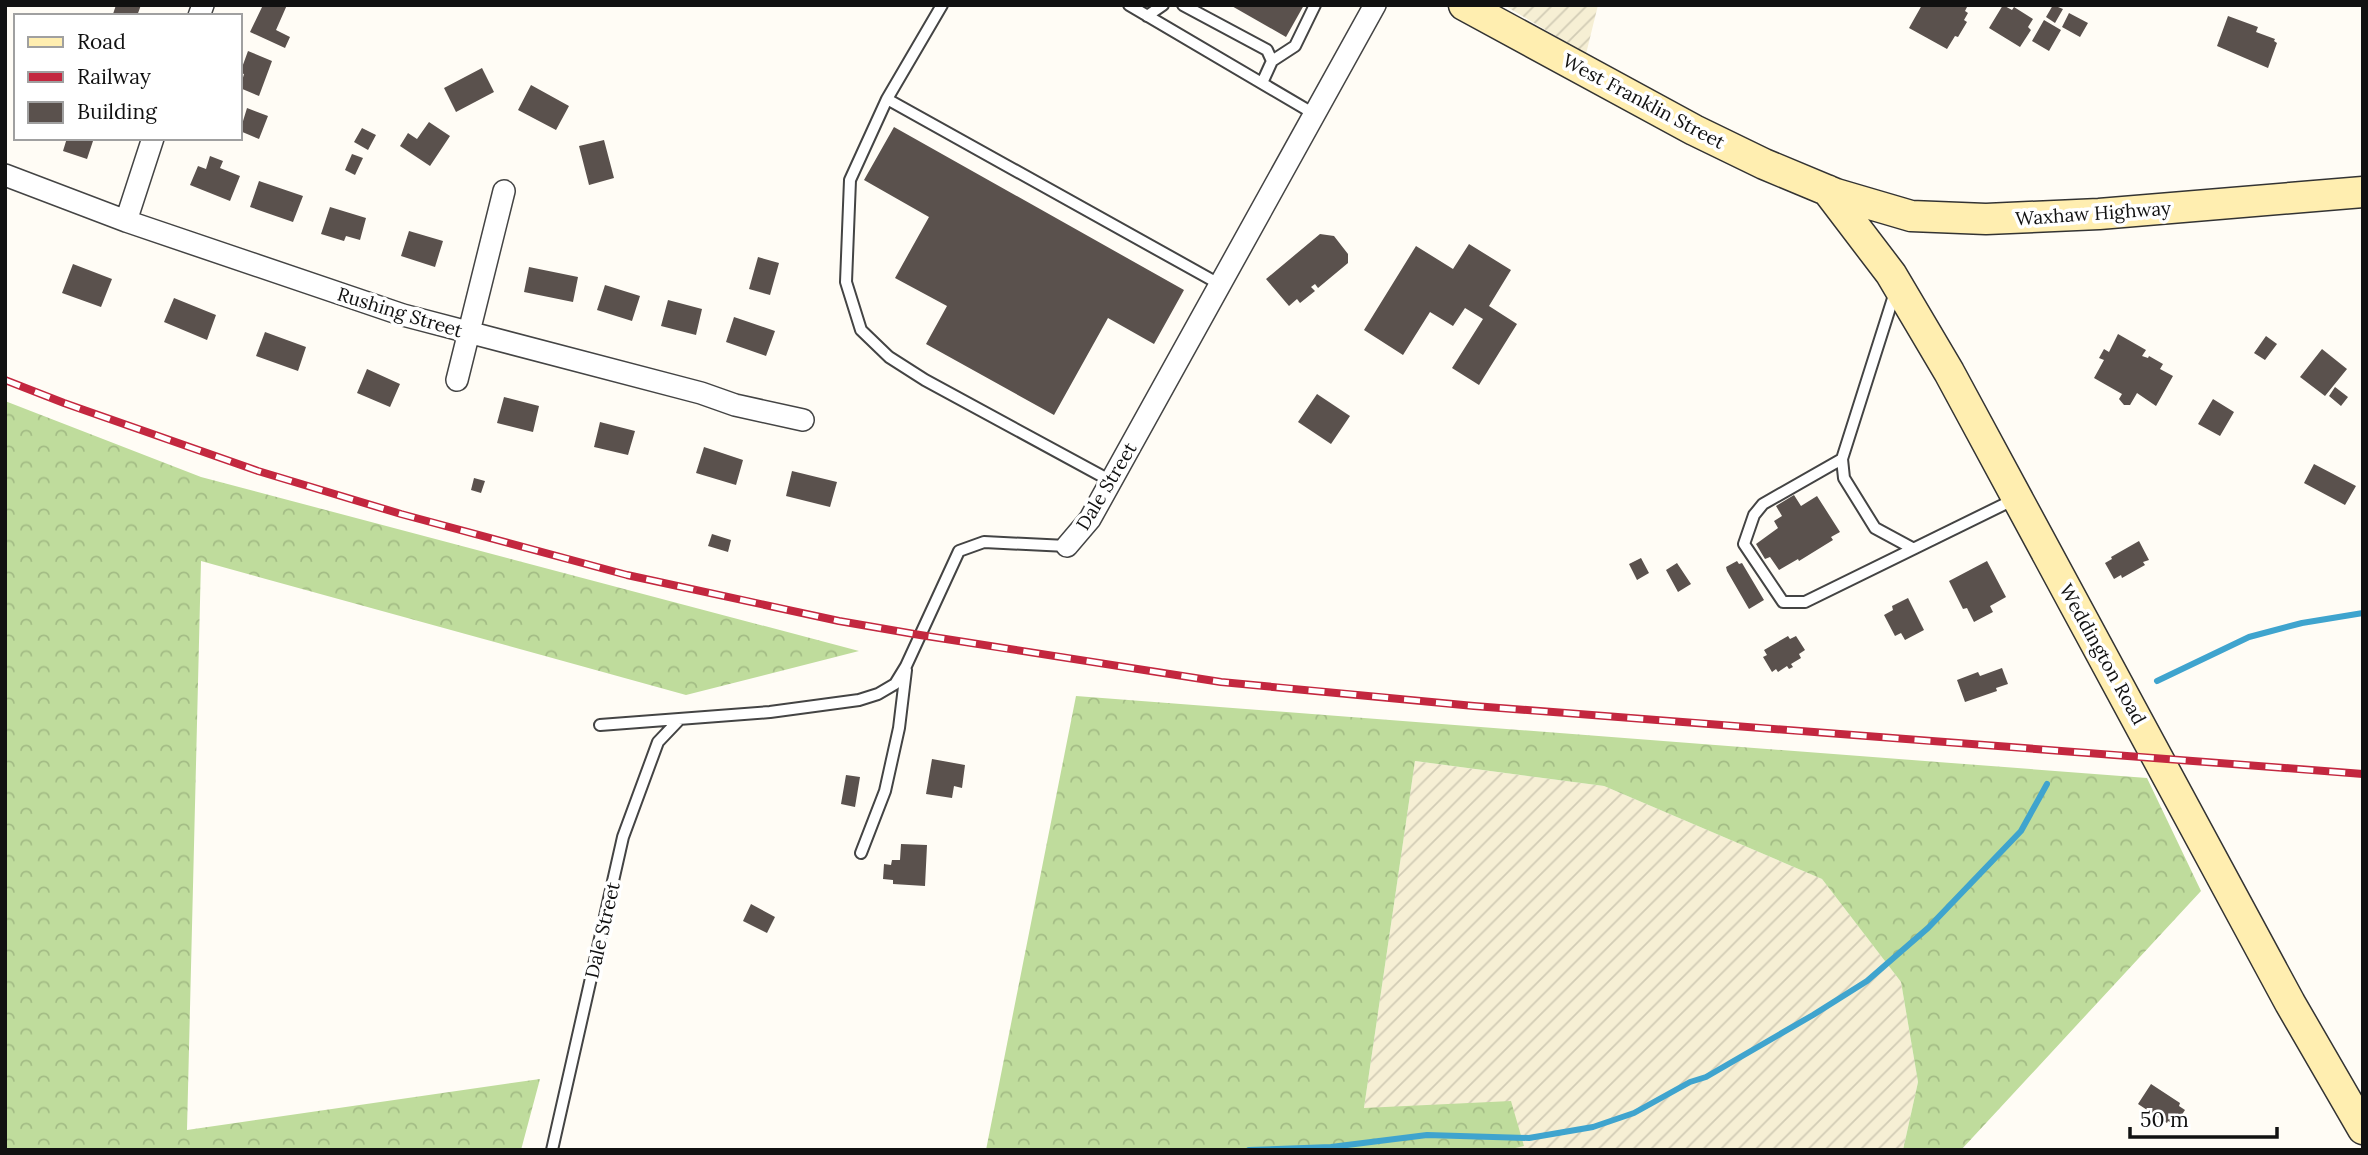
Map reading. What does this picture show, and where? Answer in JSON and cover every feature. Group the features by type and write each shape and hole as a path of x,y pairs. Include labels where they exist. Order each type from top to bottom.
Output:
{"main road":[{"name":"West Franklin Street","path":"1464,5 1694,130 1764,164 1827,190"},
{"name":"Waxhaw Highway","path":"1827,190 1911,216 1986,219 2099,214 2363,192"},
{"name":"Weddington Road","path":"1827,190 1891,274 1896,287 1949,372 2290,1003 2363,1129"}],"street":[{"name":"Dale Street","path":"1067,546 1090,519 1375,5"},
{"path":"126,221 152,140"},
{"name":"Rushing Street","path":"5,175 126,221 403,315 688,390 735,405 803,420"},
{"path":"457,380 504,191"}],"lane":[{"path":"942,5 887,99 850,180 846,282 861,330 889,357 925,380 1111,481"},
{"path":"1129,5 1316,114"},
{"path":"1147,16 1163,5"},
{"path":"1183,5 1267,50 1272,61"},
{"path":"1262,83 1272,61 1295,46 1315,5"},
{"path":"887,99 1221,285"},
{"path":"1896,287 1842,459 1844,478 1875,528 1912,548"},
{"path":"1842,459 1763,504 1750,525 1744,544 1783,602 1805,602 2017,498"},
{"name":"Dale Street","path":"600,725 770,712 859,700 878,694 895,684 906,666 959,551 984,542 1067,546"},
{"path":"861,853 885,791 899,728 906,666"},
{"name":"Dale Street","path":"552,1150 623,837 658,743 678,721"}],"shaded area":[{"path":"1504,5 1598,5 1586,54"},
{"path":"1415,761 1604,786 1822,879 1901,982 1918,1082 1903,1150 1507,1150 1524,1145 1364,1108"}],"green space":[{"path":"5,401 201,477 859,651 686,695 201,561 187,1130 540,1079 521,1150 5,1150"},
{"path":"1076,696 2147,778 2201,891 1961,1150 1903,1150 1918,1082 1901,982 1822,879 1604,786 1415,761 1364,1108 1511,1101 1524,1146 1507,1150 986,1150"}],"building":[{"path":"116,5 141,5 138,14 113,14"},
{"path":"263,5 287,5 276,30 290,37 285,48 250,32"},
{"path":"1230,5 1304,5 1286,37"},
{"path":"1922,5 1968,5 1964,20 1967,22 1947,49 1909,28"},
{"path":"2003,5 2012,10 2014,7 2033,19 2028,27 2031,30 2020,47 1989,28"},
{"path":"2053,5 2063,9 2055,23 2046,17"},
{"path":"2069,13 2088,23 2080,37 2062,27"},
{"path":"2228,16 2258,27 2256,32 2275,39 2277,43 2268,68 2217,46"},
{"path":"2044,20 2061,30 2049,51 2032,41"},
{"path":"248,51 272,61 259,96 242,89 242,68"},
{"path":"482,68 494,92 456,112 444,88"},
{"path":"531,85 569,106 556,130 518,110"},
{"path":"247,108 268,116 259,139 242,132"},
{"path":"429,122 450,136 430,166 400,146 408,133 417,139"},
{"path":"894,127 1184,290 1154,344 1108,318 1054,415 926,344 947,306 895,278 929,217 864,180"},
{"path":"362,128 376,135 368,150 354,142"},
{"path":"66,140 93,140 87,159 63,151"},
{"path":"604,140 614,178 589,185 579,146"},
{"path":"352,154 363,158 355,175 345,170"},
{"path":"210,156 223,161 220,168 240,176 230,201 190,185 198,166 206,169"},
{"path":"259,181 303,196 293,222 250,207"},
{"path":"330,207 366,218 360,240 346,236 344,241 321,234"},
{"path":"409,231 443,241 435,267 401,256"},
{"path":"1320,234 1334,236 1348,254 1348,263 1318,288 1315,284 1311,287 1315,291 1300,303 1297,299 1289,306 1266,279"},
{"path":"1469,244 1511,270 1489,306 1517,324 1479,385 1452,368 1483,319 1465,308 1453,326 1430,312 1403,355 1364,330 1416,246 1453,269"},
{"path":"758,257 779,263 770,295 749,289"},
{"path":"73,264 112,279 101,307 62,293"},
{"path":"529,267 578,277 573,302 524,292"},
{"path":"605,285 640,296 632,321 597,310"},
{"path":"174,298 216,315 207,340 164,322"},
{"path":"668,300 702,309 696,335 661,326"},
{"path":"734,317 775,331 766,356 726,342"},
{"path":"265,332 306,347 298,371 256,356"},
{"path":"2118,334 2146,350 2142,356 2149,356 2163,364 2160,369 2173,376 2156,406 2137,393 2130,405 2124,405 2119,399 2122,394 2094,378 2104,360 2099,358 2104,349 2109,352"},
{"path":"2266,336 2277,344 2265,360 2254,353"},
{"path":"2322,349 2347,369 2325,396 2300,377"},
{"path":"367,369 400,384 390,407 357,393"},
{"path":"2335,387 2348,397 2341,406 2329,396"},
{"path":"1317,394 1350,416 1331,444 1298,422"},
{"path":"504,397 539,406 533,432 497,423"},
{"path":"2213,399 2234,412 2220,436 2198,424"},
{"path":"600,422 635,431 628,455 594,447"},
{"path":"704,447 743,460 736,485 696,473"},
{"path":"2314,464 2356,486 2345,505 2304,483"},
{"path":"792,471 837,482 830,507 786,496"},
{"path":"474,478 485,481 481,493 471,490"},
{"path":"1794,495 1801,506 1817,496 1840,532 1831,537 1833,540 1779,570 1770,557 1765,559 1756,544 1778,528 1774,521 1782,516 1776,506"},
{"path":"712,534 731,540 728,552 708,546"},
{"path":"2139,541 2149,560 2122,578 2121,575 2114,579 2105,563"},
{"path":"1641,558 1649,573 1637,580 1629,564"},
{"path":"1737,561 1742,563 1764,600 1749,609 1726,567"},
{"path":"1987,561 2006,597 1990,606 1993,612 1974,622 1967,608 1963,609 1949,581"},
{"path":"1677,563 1691,584 1678,592 1666,570"},
{"path":"1908,598 1924,630 1905,640 1901,633 1895,636 1884,615 1893,610 1892,606"},
{"path":"1788,636 1790,639 1796,636 1805,650 1799,654 1801,658 1791,664 1793,667 1789,669 1787,666 1778,672 1776,669 1772,672 1763,657 1767,655 1764,650"},
{"path":"2002,668 2008,684 1996,688 1997,691 1965,702 1957,680 1978,672 1980,676"},
{"path":"932,759 965,765 962,788 954,786 952,798 926,794"},
{"path":"846,775 860,777 855,807 841,804"},
{"path":"901,844 927,845 925,886 893,884 893,880 883,879 884,864 891,865 892,860 900,860"},
{"path":"751,904 775,917 767,933 743,921"},
{"path":"2151,1084 2180,1103 2179,1106 2185,1110 2175,1125 2168,1121 2167,1123 2138,1104"}],"waterway":[{"path":"2157,681 2249,637 2302,623 2363,613"},
{"path":"1249,1150 1331,1147 1427,1135 1529,1138 1593,1127 1634,1113 1690,1082 1706,1077 1867,981 1928,928 2021,831 2047,784"}],"railway":[{"path":"5,380 258,471 401,514 627,575 839,621 920,635 1221,682 1474,706 2363,774"}]}
